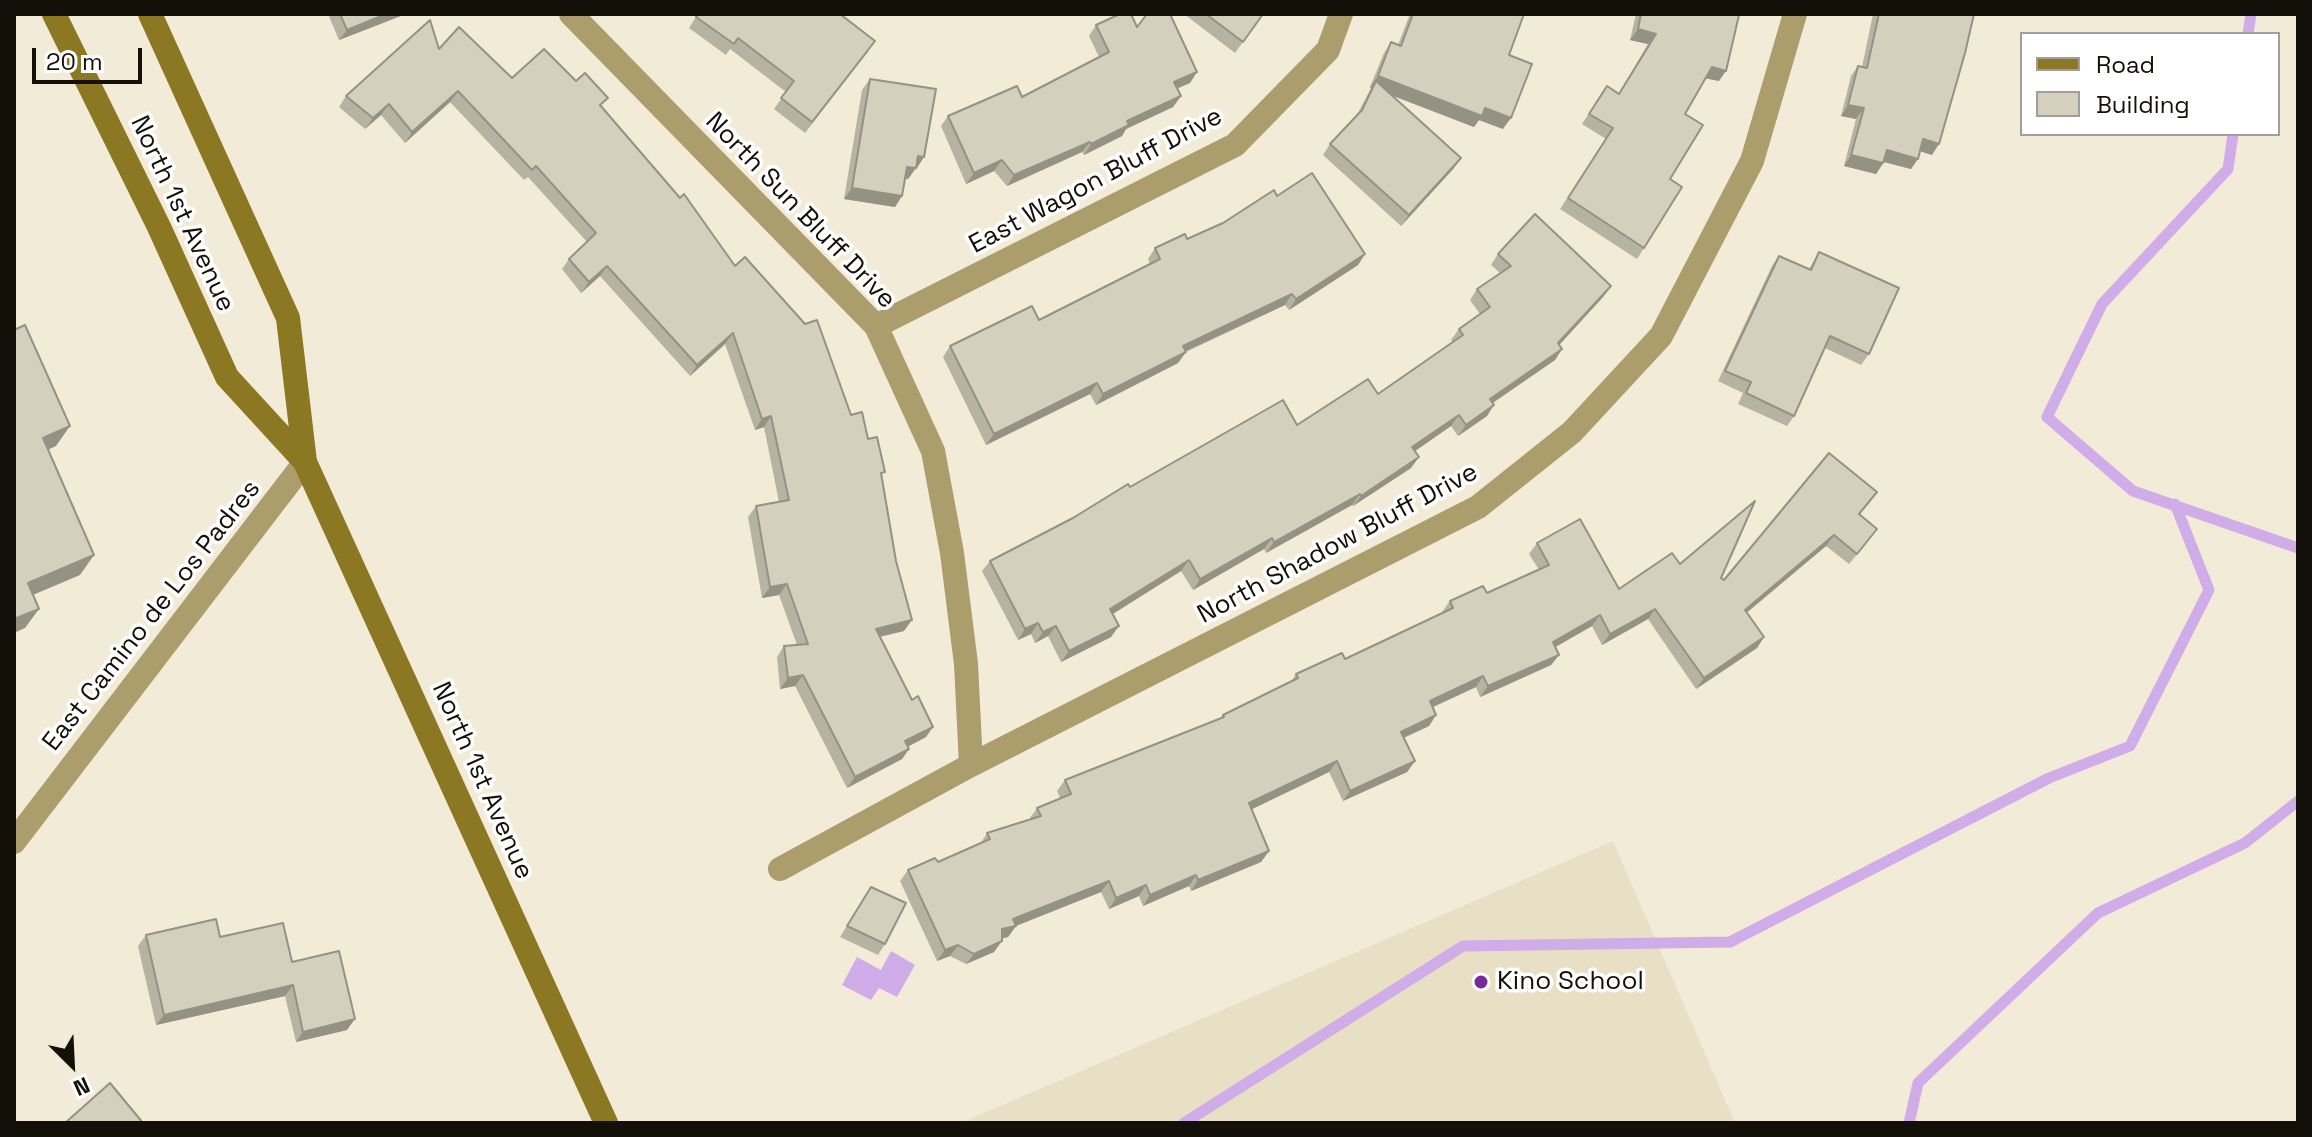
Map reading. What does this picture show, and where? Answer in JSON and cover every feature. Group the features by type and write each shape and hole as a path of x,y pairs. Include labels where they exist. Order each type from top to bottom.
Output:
{"main road":[{"name":"North 1st Avenue","path":"54,14 159,227 227,377 305,462"},
{"name":"North 1st Avenue","path":"150,14 288,318 305,462 606,1123"}],"street":[{"name":"North Sun Bluff Drive","path":"571,14 876,326 933,451 952,553 966,664 971,765"},
{"name":"East Wagon Bluff Drive","path":"876,326 1235,145 1328,50 1341,14"},
{"name":"North Shadow Bluff Drive","path":"780,869 971,765 1478,507 1572,432 1661,336 1752,161 1795,14"},
{"name":"East Camino de Los Padres","path":"14,842 305,462"}],"shaded area":[{"name":"Kino School","path":"1613,841 1735,1123 961,1123"},
{"path":"891,951 915,965 897,997 879,988 871,1000 842,985 857,957 881,970"}],"building":[{"path":"340,14 386,14 347,30"},
{"path":"699,14 840,14 875,41 812,122 781,98 794,81 738,38 734,44 696,17"},
{"path":"1120,14 1131,14 1137,27 1147,14 1170,14 1197,72 1174,82 1181,96 1127,121 1129,125 1091,144 1014,175 1002,160 974,173 948,116 1017,86 1022,97 1109,52 1096,25"},
{"path":"1206,14 1263,14 1243,42"},
{"path":"1413,14 1524,14 1509,55 1532,64 1511,118 1485,108 1482,116 1378,76 1391,42 1401,46"},
{"path":"1641,14 1739,15 1726,71 1712,67 1685,114 1703,125 1670,179 1682,187 1644,248 1568,198 1613,128 1589,114 1607,86 1619,94 1656,34 1638,29"},
{"path":"1879,14 1974,14 1939,144 1923,139 1918,159 1887,150 1883,163 1851,155 1864,108 1848,105 1858,66 1867,68"},
{"path":"430,20 439,49 459,27 512,78 544,49 576,81 585,73 608,98 600,105 680,198 684,194 735,266 745,257 805,324 817,320 851,415 862,412 868,439 877,437 885,472 881,473 896,561 912,620 876,629 912,700 918,696 933,727 905,741 909,749 855,777 803,675 788,678 784,646 808,644 787,584 770,587 756,506 789,500 771,416 762,419 733,333 697,365 607,266 589,282 569,259 596,233 536,166 532,170 458,91 412,132 389,104 373,118 346,96"},
{"path":"870,79 936,89 924,157 918,156 916,168 907,167 902,196 852,188"},
{"path":"1376,81 1461,158 1409,215 1330,144 1362,110"},
{"path":"1312,173 1365,254 1296,299 1292,294 1183,346 1186,352 1103,394 1097,383 994,434 950,346 1032,306 1039,320 1160,259 1155,248 1185,234 1187,239 1223,223 1274,190 1277,196"},
{"path":"1535,214 1611,286 1558,343 1562,349 1490,399 1494,405 1466,425 1459,415 1412,447 1419,457 1361,496 1274,542 1272,538 1200,579 1189,560 1110,609 1119,626 1069,651 1056,626 1043,632 1038,623 1025,629 990,561 1073,518 1128,484 1130,487 1283,400 1297,425 1368,379 1378,394 1463,335 1459,329 1490,307 1477,289 1511,266 1498,254"},
{"path":"1819,252 1899,288 1869,354 1830,336 1794,416 1746,393 1751,382 1725,371 1779,256 1811,270"},
{"path":"25,325 70,426 43,438 94,555 28,583 39,609 14,619 14,330"},
{"path":"1829,453 1877,492 1859,514 1877,529 1857,554 1834,535 1745,610 1764,637 1704,678 1655,609 1610,634 1600,615 1553,642 1559,655 1488,686 1483,676 1430,701 1436,715 1401,732 1415,761 1350,791 1337,761 1249,803 1269,851 1198,880 1196,875 1150,895 1146,885 1116,898 1109,881 1013,919 1016,926 1002,929 1002,941 974,954 958,945 945,950 908,870 935,858 938,862 990,839 987,833 1041,816 1037,808 1071,794 1065,780 1224,717 1298,678 1296,674 1342,653 1345,659 1453,608 1450,601 1483,586 1487,593 1549,565 1537,543 1580,519 1619,589 1672,553 1680,564 1755,501 1721,578 1724,580"},
{"path":"871,887 906,903 885,944 847,926"},
{"path":"216,919 220,937 283,923 292,962 339,951 355,1019 303,1032 293,985 164,1015 146,935"},
{"path":"110,1083 143,1123 65,1123"}],"waterway":[{"path":"2248,32 2251,14"},
{"path":"2233,136 2228,169 2102,304 2047,417 2133,491 2298,548"},
{"path":"1184,1123 1463,946 1730,942 2049,778 2130,746 2209,590 2175,504"},
{"path":"1909,1123 1918,1083 2098,913 2245,843 2298,801"}],"place":[{"name":"Kino School","path":"1481,982"}]}
